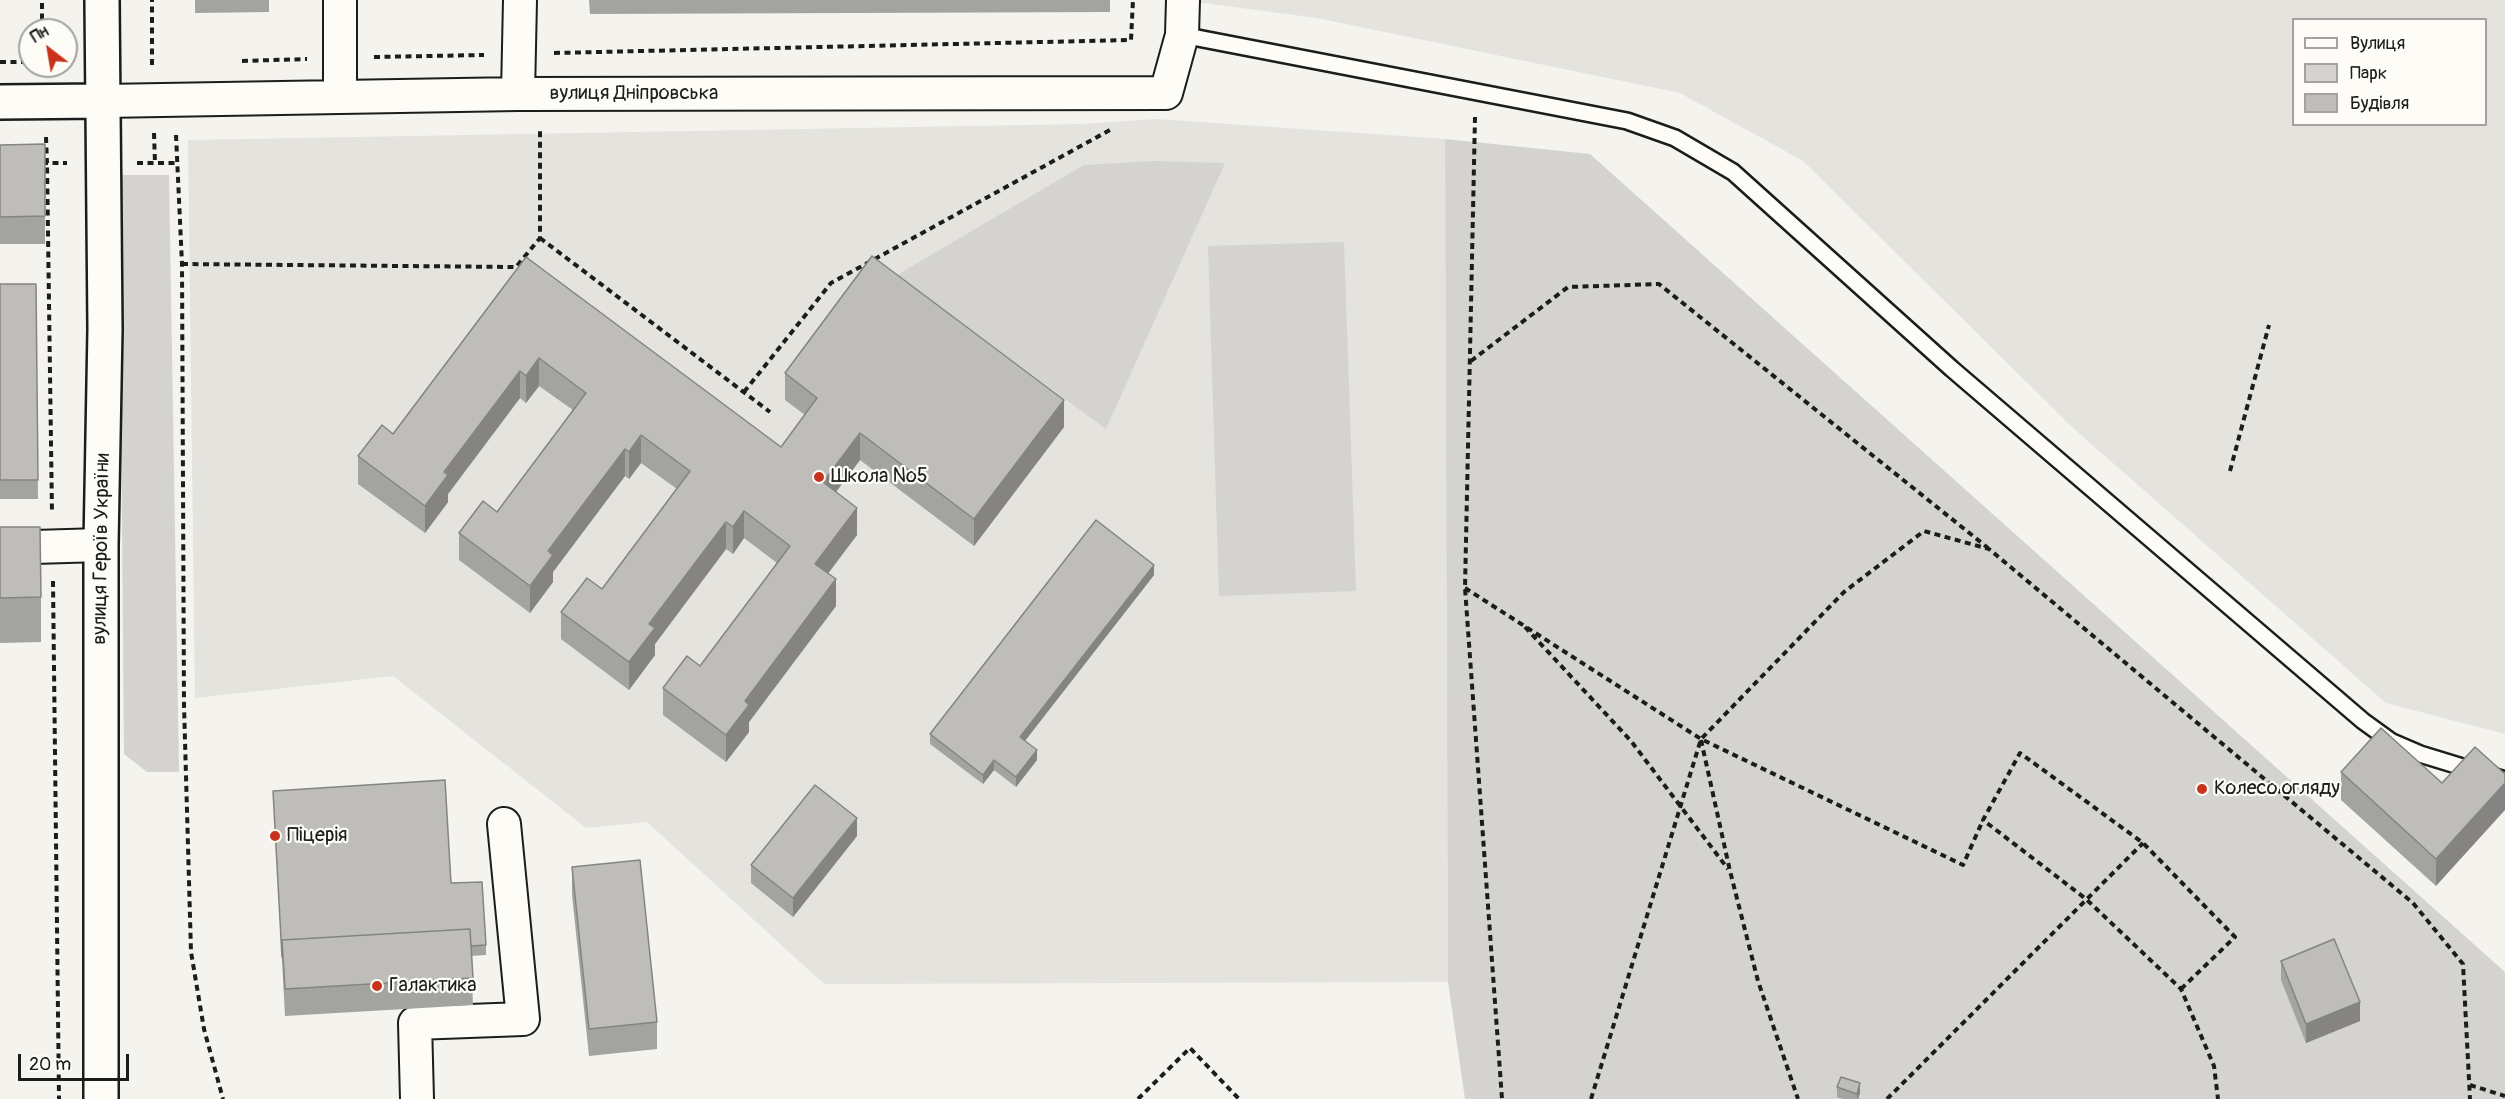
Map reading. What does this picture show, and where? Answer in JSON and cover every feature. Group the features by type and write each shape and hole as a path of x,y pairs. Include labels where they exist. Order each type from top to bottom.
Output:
{"street":[{"name":"вулиця Героїв України","path":"101,1099 101,545 105,329 102,0"},
{"path":"340,0 340,97"},
{"path":"518,94 520,0"},
{"path":"1182,35 1183,0"},
{"name":"вулиця Дніпровська","path":"103,101 518,94 1166,93 1182,35"},
{"path":"0,102 44,115 103,101"},
{"path":"0,548 101,545"},
{"path":"417,1099 415,1023 523,1019 504,824"}],"lane":[{"path":"1182,35 1627,121 1675,138 1733,172 1952,369 2363,721 2392,742 2420,754 2505,780"}],"path":[{"path":"42,0 42,18"},
{"path":"152,0 152,63"},
{"path":"234,61 1131,40 1133,0"},
{"path":"0,62 18,62"},
{"path":"143,63 164,62"},
{"path":"1476,92 1465,588 1502,1099"},
{"path":"44,115 47,164 59,1099"},
{"path":"182,264 516,267 540,238 540,123"},
{"path":"154,125 155,162"},
{"path":"744,392 831,283 1112,129"},
{"path":"176,131 182,264 184,705 192,952 204,1029 223,1099"},
{"path":"35,163 69,163"},
{"path":"135,163 176,163"},
{"path":"540,238 770,412"},
{"path":"1470,361 1568,287 1659,284 1989,549 2413,903 2463,964 2470,1099"},
{"path":"2230,471 2269,325"},
{"path":"1591,1099 1701,739 1845,592 1924,531 1989,549"},
{"path":"1465,588 1701,739 1963,865 1983,820 2020,753 2143,843 2235,937 2181,989"},
{"path":"1520,622 1631,741 1730,871"},
{"path":"1701,739 1730,871 1758,981 1798,1099"},
{"path":"1983,820 2086,899 2181,989 2214,1065 2218,1099"},
{"path":"1887,1099 2143,843"},
{"path":"1138,1099 1190,1048 1239,1099"},
{"path":"2470,1085 2505,1096"}],"shaded area":[{"path":"1196,0 2505,0 2505,734 2386,703 2072,427 1803,161 1680,93 1317,18 1196,2"},
{"name":"Школа №5","path":"1157,119 1445,139 1448,982 824,984 647,822 586,828 393,676 195,698 188,140 1082,124"}],"green space":[{"path":"1445,139 1590,154 2505,972 2505,1099 1465,1099 1448,982"},
{"path":"1154,161 1225,163 1106,429 897,275 1084,165"},
{"path":"119,175 169,175 179,772 147,772 124,754"},
{"path":"1344,242 1356,591 1219,596 1208,246"}],"building":[{"path":"45,144 45,216 0,217 0,145"},
{"path":"872,256 1064,400 974,519 860,433 823,482 857,508 815,564 836,579 745,701 749,705 726,735 663,688 687,656 700,666 790,546 744,511 733,527 726,522 649,624 655,628 629,662 561,612 587,578 602,589 690,471 641,435 629,452 625,449 548,551 553,555 530,586 459,533 483,501 497,512 586,393 539,358 526,376 520,371 444,472 448,475 425,506 358,456 382,425 393,434 526,257 781,447 817,398 785,373"},
{"path":"0,284 36,284 38,480 0,480"},
{"path":"1096,520 1154,565 1020,737 1037,750 1016,777 994,760 983,775 930,734"},
{"path":"0,527 40,527 41,597 0,598"},
{"path":"2381,728 2442,783 2475,747 2505,774 2505,783 2436,859 2341,772"},
{"path":"445,780 451,883 482,882 486,945 471,946 470,929 282,940 282,957 273,791"},
{"path":"815,785 857,818 793,898 751,865"},
{"path":"640,860 657,1022 589,1029 572,867"},
{"path":"470,929 473,978 285,989 282,940"},
{"path":"2334,939 2360,1002 2306,1024 2281,961"},
{"path":"1841,1077 1860,1083 1857,1094 1837,1087"}],"place":[{"name":"Школа №5","path":"819,477"},
{"name":"Колесо огляду","path":"2202,789"},
{"name":"Піцерія","path":"275,836"},
{"name":"Галактика","path":"377,986"}]}
